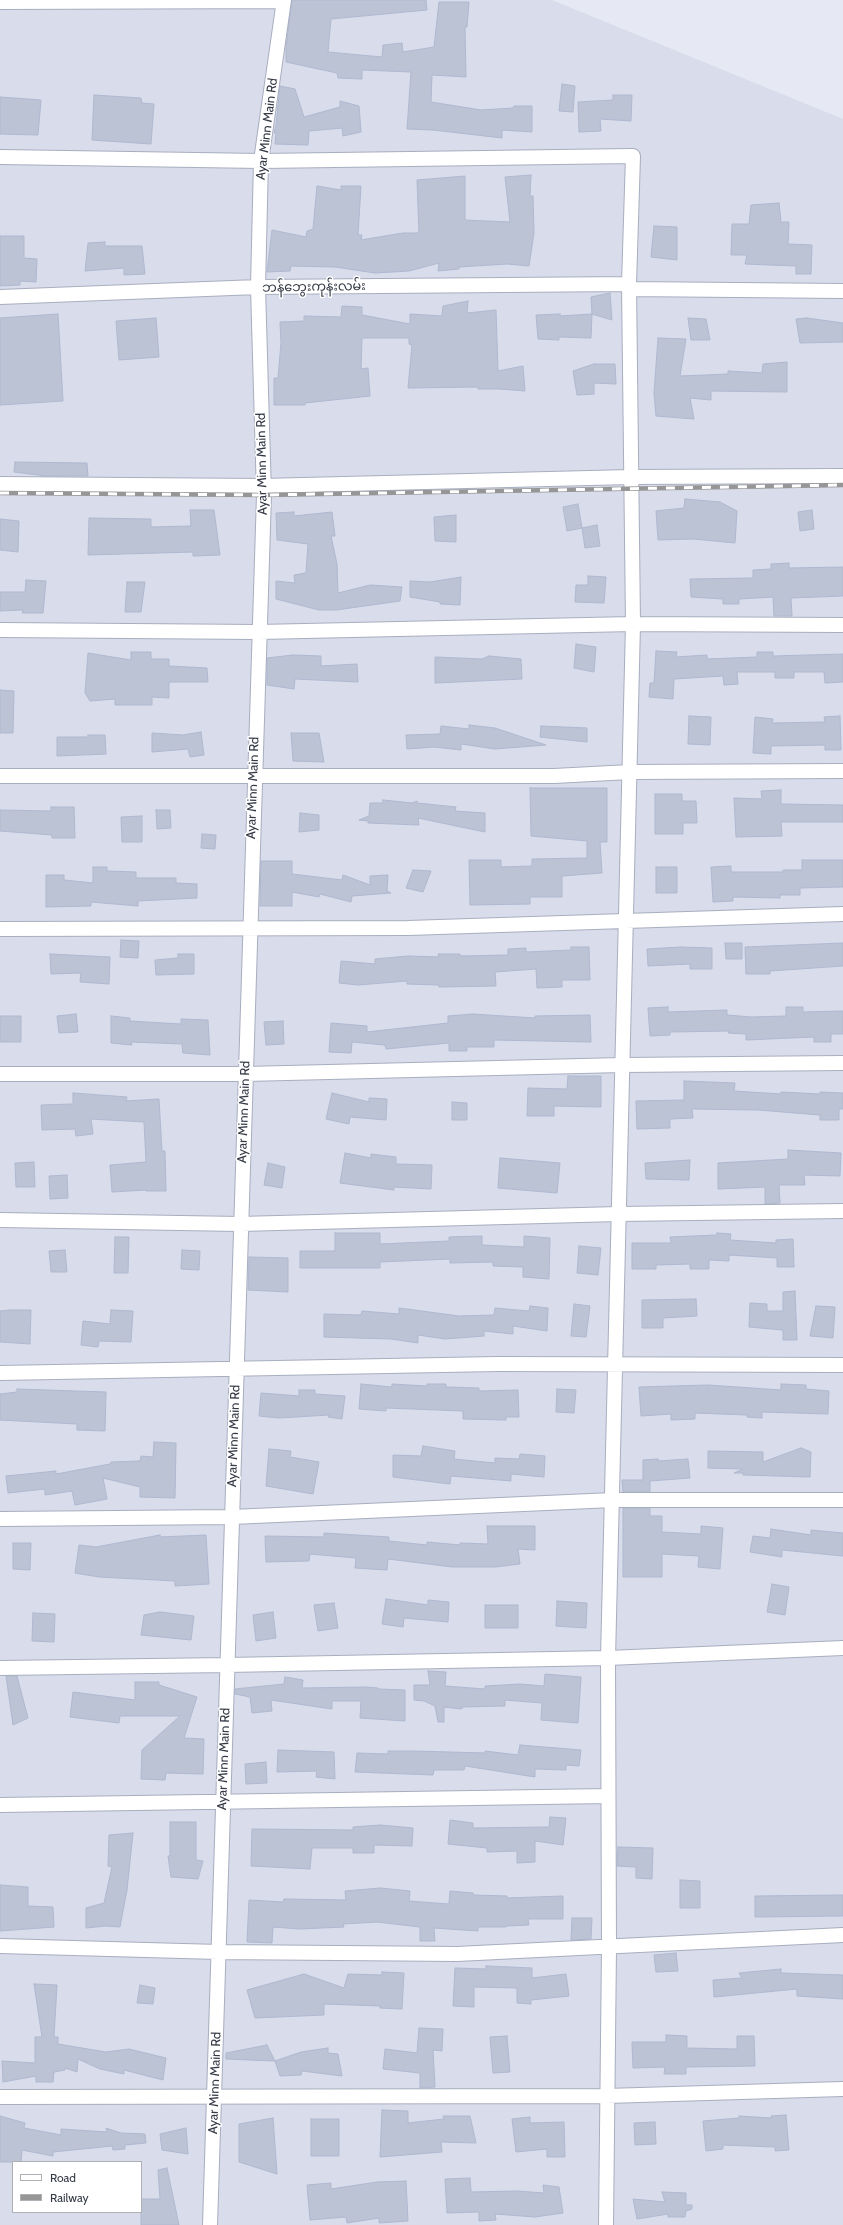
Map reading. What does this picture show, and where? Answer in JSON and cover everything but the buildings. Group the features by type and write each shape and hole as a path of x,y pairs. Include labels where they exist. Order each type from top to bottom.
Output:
{"street":[{"path":"0,2 284,0"},
{"name":"Ayar Minn Main Rd","path":"210,2225 262,486 258,287 260,161 284,0"},
{"path":"0,157 260,161 633,156 629,286 632,624 630,772 625,921 613,1500 608,1658 609,1948 606,2096 606,2225"},
{"name":"ဘန်ဘွေးကုန်းလမ်း","path":"0,296 258,287 629,286 843,290"},
{"path":"0,484 262,486 631,477 843,476"},
{"path":"0,630 258,632 632,624 843,625"},
{"path":"0,776 554,776 630,772 843,771"},
{"path":"0,930 408,928 843,914"},
{"path":"0,1074 245,1074 623,1065 843,1063"},
{"path":"0,1220 240,1224 619,1214 843,1211"},
{"path":"0,1373 236,1370 498,1364 843,1365"},
{"path":"0,1519 232,1517 613,1500 843,1500"},
{"path":"0,1668 608,1658 843,1648"},
{"path":"0,1805 608,1796"},
{"path":"0,1946 219,1952 457,1954 609,1948 843,1935"},
{"path":"0,2097 606,2096 843,2089"}],"shaded area":[{"path":"0,0 552,0 843,119 843,2225 0,2225"}],"railway":[{"path":"0,493 264,495 843,485"}]}
